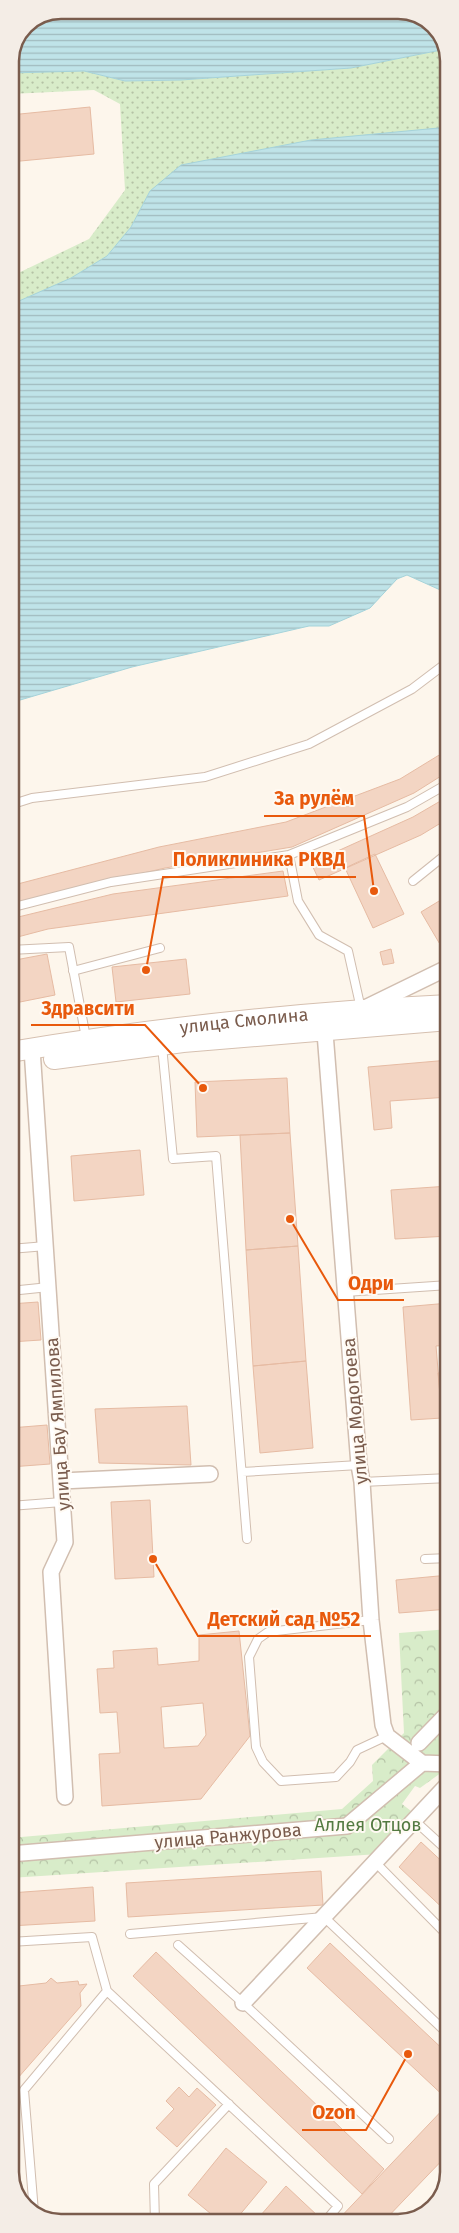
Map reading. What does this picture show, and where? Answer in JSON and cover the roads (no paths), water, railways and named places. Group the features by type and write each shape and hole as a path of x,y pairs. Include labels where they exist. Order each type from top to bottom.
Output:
{"main road":[{"name":"улица Смолина","path":"19,1053 32,1055 87,1040 161,1038 324,1022 361,1009 440,1005"},
{"path":"324,1022 440,1020"},
{"path":"19,1062 32,1055 161,1038"}],"street":[{"path":"361,1009 440,970"},
{"name":"улица Модогоева","path":"324,1022 359,1465 362,1482 371,1620 382,1725 386,1736"},
{"name":"улица Бау Ямпилова","path":"32,1055 66,1542 51,1572 66,1797"},
{"path":"61,1481 210,1474"},
{"path":"419,1743 440,1721"},
{"path":"386,1736 422,1763 440,1764"},
{"name":"улица Ранжурова","path":"19,1853 347,1826 422,1763"},
{"path":"243,2003 440,1793"}],"lane":[{"path":"19,802 32,798 205,777 309,744 412,689 440,668"},
{"path":"19,906 111,882 289,855 407,807 440,788"},
{"path":"289,855 298,901 319,935 348,950 361,1009"},
{"path":"413,881 440,859"},
{"path":"19,950 69,947 87,1040"},
{"path":"73,971 160,948"},
{"path":"161,1038 173,1159 216,1156 247,1539"},
{"path":"19,1248 46,1246"},
{"path":"345,1292 440,1286"},
{"path":"19,1290 49,1287"},
{"path":"242,1472 359,1465"},
{"path":"362,1482 440,1478"},
{"path":"19,1505 62,1502"},
{"path":"425,1559 440,1558"},
{"path":"371,1620 268,1632 258,1639 249,1657 256,1747 264,1762 281,1781 336,1777 350,1762 357,1750 386,1736"},
{"path":"414,1820 440,1844"},
{"path":"375,1862 440,1928"},
{"path":"130,1934 324,1917 440,2027"},
{"path":"19,1941 92,1937 107,1991 338,2206 331,2214"},
{"path":"178,1945 243,2003 389,2140"},
{"path":"33,2204 24,2090 107,1991"},
{"path":"154,2214 154,2184 229,2104"}],"water":[{"path":"61,19 401,19 414,22 426,29 432,35 439,50 351,68 181,80 125,81 84,71 19,73 20,53 26,37 37,26 45,22"},
{"path":"440,128 440,590 407,575 397,579 370,608 329,626 309,626 132,667 19,700 19,301 71,278 107,256 131,227 150,191 181,165 311,140"}],"place":[{"name":"За рулём","path":"374,891"},
{"name":"Поликлиника РКВД","path":"146,970"},
{"name":"Здравсити","path":"203,1088"},
{"name":"Одри","path":"290,1219"},
{"name":"Детский сад №52","path":"153,1559"},
{"name":"Ozon","path":"408,2054"}],"park label":[{"name":"Аллея Отцов","path":"368,1825"}]}
